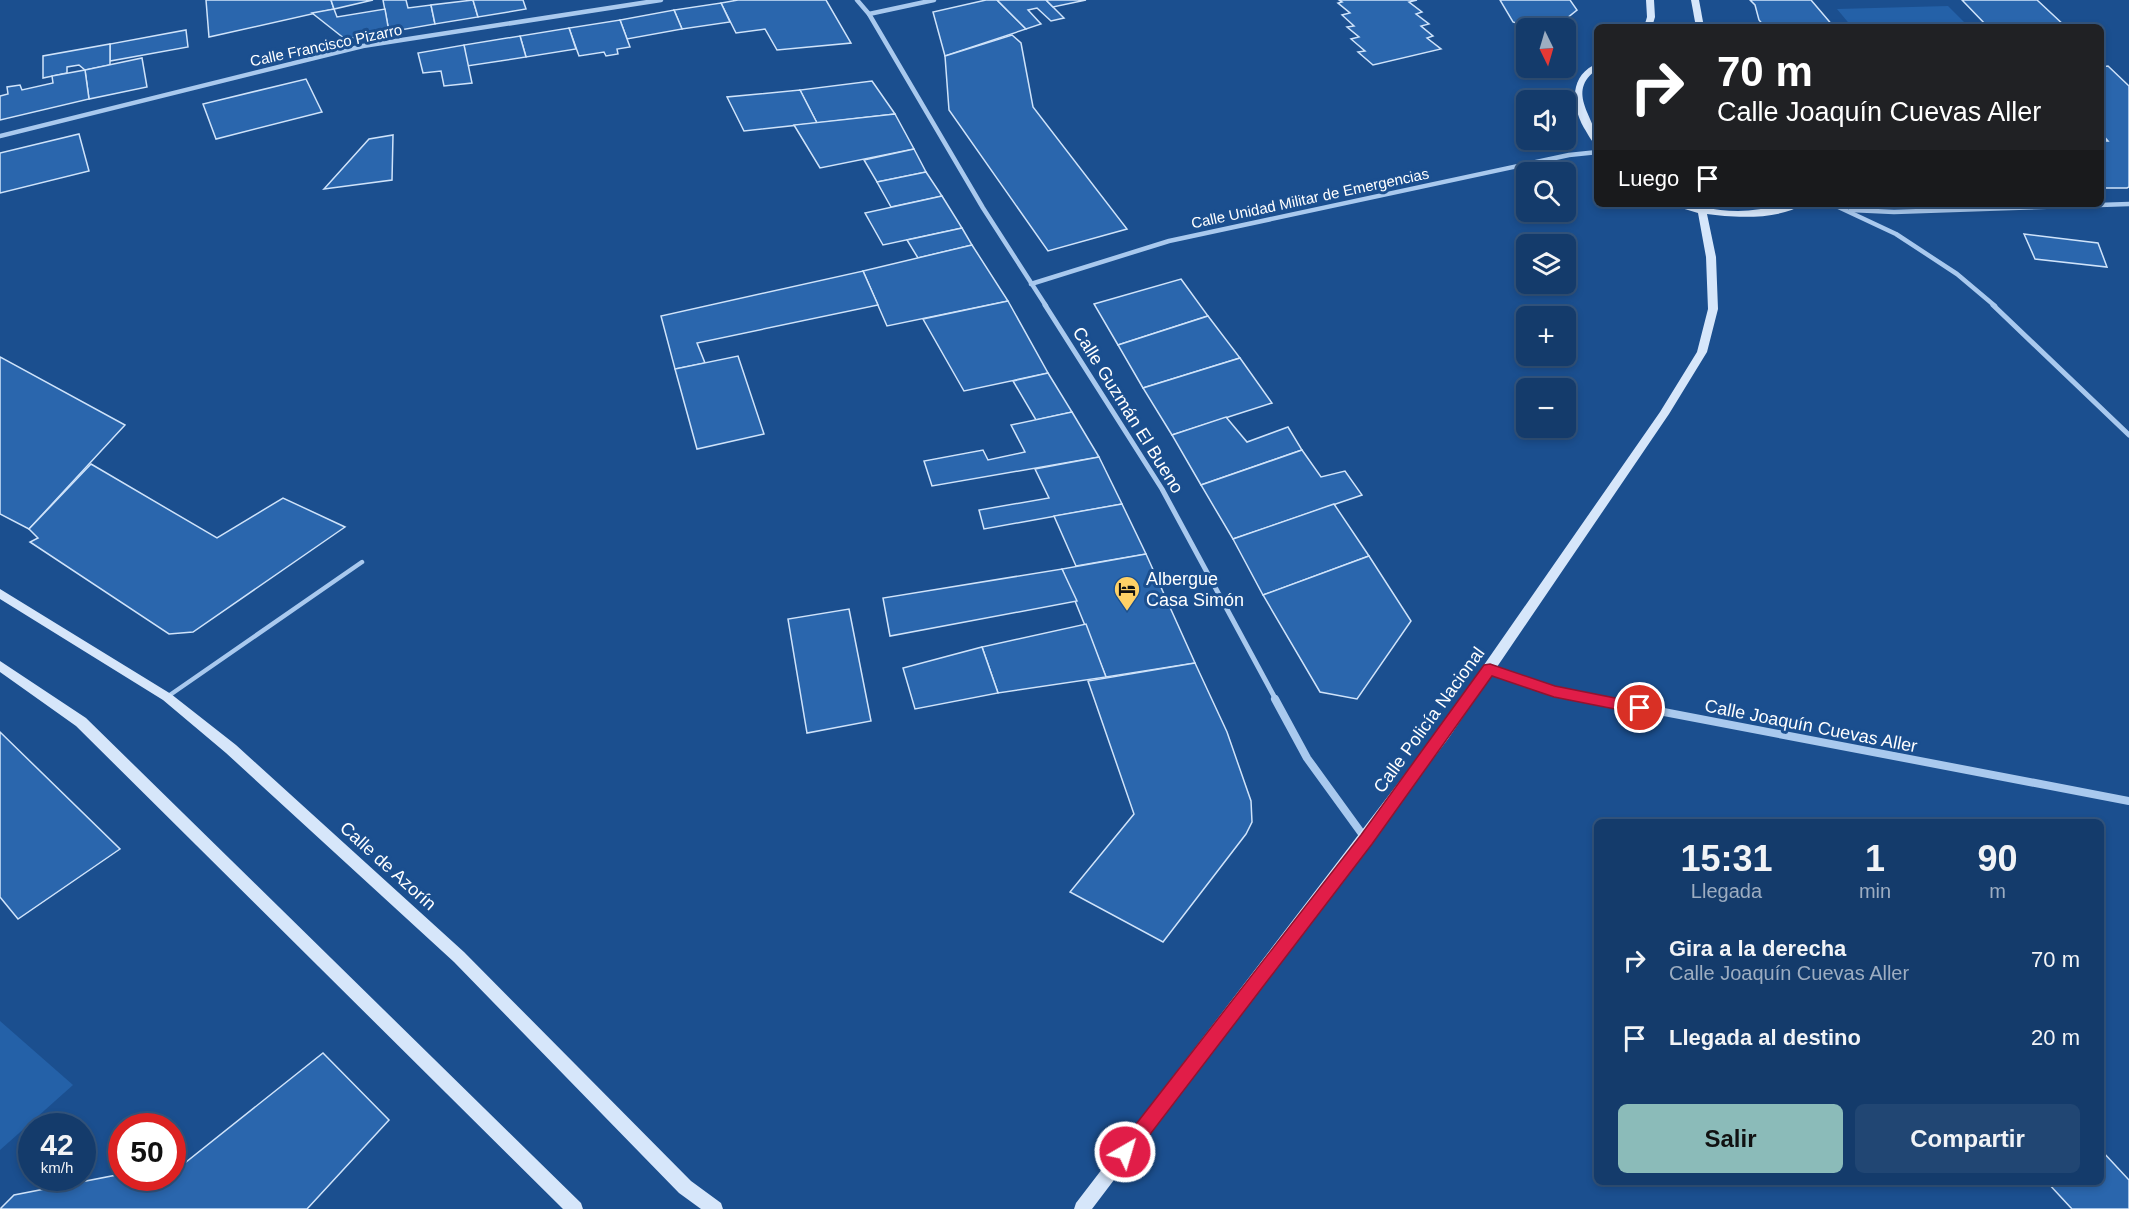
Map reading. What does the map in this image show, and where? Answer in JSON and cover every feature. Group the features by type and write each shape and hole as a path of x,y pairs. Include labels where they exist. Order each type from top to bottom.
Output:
{"main road":[{"path":"1649,24 1650,0"},
{"path":"1695,0 1699,24"},
{"path":"1594,68 1582,77 1576,91 1580,109 1594,136"},
{"path":"1684,207 1702,212 1752,214 1790,207"},
{"name":"Calle Policía Nacional","path":"1082,1209 1366,840 1490,669 1664,414 1702,352 1713,309 1711,257 1702,212"},
{"name":"Calle de Azorín","path":"0,593 166,697 231,749 459,957 685,1187 715,1209"},
{"path":"0,666 81,722 575,1209"}],"street":[{"name":"Calle Francisco Pizarro","path":"0,136 363,46 661,0"},
{"name":"Calle Guzmán El Bueno","path":"857,0 869,14 983,208 1162,489 1307,758 1366,840"},
{"path":"869,14 934,0"},
{"name":"Calle Unidad Militar de Emergencias","path":"1031,284 1169,241 1569,155 1594,152"},
{"path":"2104,205 2129,204"},
{"path":"1839,207 1896,234 1957,274 2005,315 2129,435"},
{"path":"1846,210 1894,212 2041,207"},
{"name":"Calle Joaquín Cuevas Aller","path":"1490,669 1554,692 2129,801"}],"lane":[{"path":"166,697 362,562"}],"shaded area":[{"path":"1948,6 1966,24 1850,24 1837,9"},
{"path":"0,1021 73,1085 42,1113 18,1113 18,1134 0,1150"}],"building":[{"path":"206,0 331,0 334,9 209,37"},
{"path":"331,0 373,0 334,9"},
{"path":"383,0 406,0 408,8 431,5 435,24 389,32"},
{"path":"473,0 478,17 435,24 431,5"},
{"path":"473,0 523,0 526,9 478,17"},
{"path":"738,0 826,0 851,43 777,50 765,29 736,33 721,3"},
{"path":"986,0 997,0 1026,29 945,56 933,12"},
{"path":"997,0 1046,0 1064,18 1051,21 1037,8 1028,10 1041,24 1026,29"},
{"path":"1046,0 1086,0 1053,7"},
{"path":"1339,0 1417,0 1409,2 1422,12 1416,14 1429,24 1421,26 1433,36 1427,38 1441,49 1373,65 1358,52 1365,51 1351,39 1359,37 1347,27 1354,26 1342,15 1350,13 1338,3 1342,2"},
{"path":"1500,0 1570,0 1577,10 1567,18 1516,18 1516,23 1513,22"},
{"path":"1750,0 1811,0 1831,24 1762,24 1755,5"},
{"path":"1962,0 2037,0 2063,24 1985,24"},
{"path":"721,3 730,22 682,29 674,10"},
{"path":"334,9 337,17 385,9 389,32 345,39 312,13"},
{"path":"674,10 682,29 627,39 620,20"},
{"path":"620,20 630,47 617,49 618,54 606,56 604,52 579,56 569,28"},
{"path":"569,28 576,49 526,57 520,36"},
{"path":"186,30 188,47 110,61 110,44"},
{"path":"1012,35 1021,43 1033,107 1127,229 1048,251 949,110 945,56"},
{"path":"520,36 526,57 467,66 464,45"},
{"path":"110,44 110,65 85,70 79,65 67,67 67,73 43,78 43,56"},
{"path":"464,45 472,83 444,86 441,71 423,73 418,53"},
{"path":"142,58 147,87 89,99 85,70"},
{"path":"2108,66 2129,86 2129,187 2127,188 2104,188 2104,141 2108,141 2104,136 2104,67"},
{"path":"85,70 89,99 0,120 0,96 8,94 7,87 20,85 22,90 53,83 52,76"},
{"path":"306,79 322,112 216,139 203,104"},
{"path":"872,81 895,114 817,123 800,90"},
{"path":"800,90 817,123 744,131 727,97"},
{"path":"895,114 914,149 820,168 794,125"},
{"path":"79,134 89,171 0,193 0,153"},
{"path":"393,135 392,180 324,189 369,139"},
{"path":"914,149 926,172 877,182 864,160"},
{"path":"926,172 942,196 891,207 877,182"},
{"path":"942,196 962,228 883,245 865,213"},
{"path":"962,228 972,245 918,258 907,240"},
{"path":"2024,234 2098,243 2107,267 2035,259"},
{"path":"972,245 1008,301 887,326 863,271"},
{"path":"863,271 878,305 697,343 705,363 675,369 661,316"},
{"path":"1181,279 1208,316 1118,345 1094,304"},
{"path":"1008,301 1048,373 964,391 923,319"},
{"path":"1208,316 1240,358 1143,388 1118,345"},
{"path":"738,356 764,434 697,449 675,369"},
{"path":"0,357 125,425 29,529 0,514"},
{"path":"1240,358 1272,403 1172,435 1143,388"},
{"path":"1048,373 1072,412 1036,420 1013,381"},
{"path":"1072,412 1099,457 932,486 924,461 983,450 988,460 1025,452 1011,425"},
{"path":"1226,417 1247,442 1288,427 1302,450 1201,485 1172,435"},
{"path":"1302,450 1321,477 1345,471 1362,495 1233,539 1201,485"},
{"path":"1099,457 1122,504 984,529 979,510 1049,498 1035,469"},
{"path":"91,464 217,538 283,498 345,527 193,632 169,634 30,542 38,538 29,529"},
{"path":"1122,504 1146,554 1076,566 1054,516"},
{"path":"1334,504 1369,556 1263,595 1233,539"},
{"name":"Albergue Casa Simón","path":"1146,554 1195,663 1106,677 1062,569"},
{"path":"1369,556 1411,621 1357,699 1320,692 1263,595"},
{"path":"1062,569 1077,601 890,636 883,598"},
{"path":"849,609 871,721 807,733 788,619"},
{"path":"1086,624 1106,677 998,693 982,647"},
{"path":"982,647 998,693 915,709 903,668"},
{"path":"1195,663 1227,732 1251,801 1252,822 1246,834 1163,942 1070,892 1134,814 1088,681"},
{"path":"0,732 120,849 18,919 0,897"},
{"path":"323,1053 389,1120 307,1209 0,1209 14,1195 35,1191 96,1191 96,1179 108,1177 108,1191 186,1191 186,1162"},
{"path":"2104,1153 2129,1180 2129,1209 2072,1209 2050,1185 2104,1185"}],"place":[{"name":"Albergue Casa Simón","path":"1127,612"}],"route":[{"path":"1125,1152 1366,840 1490,669 1554,692 1640,708"}]}
